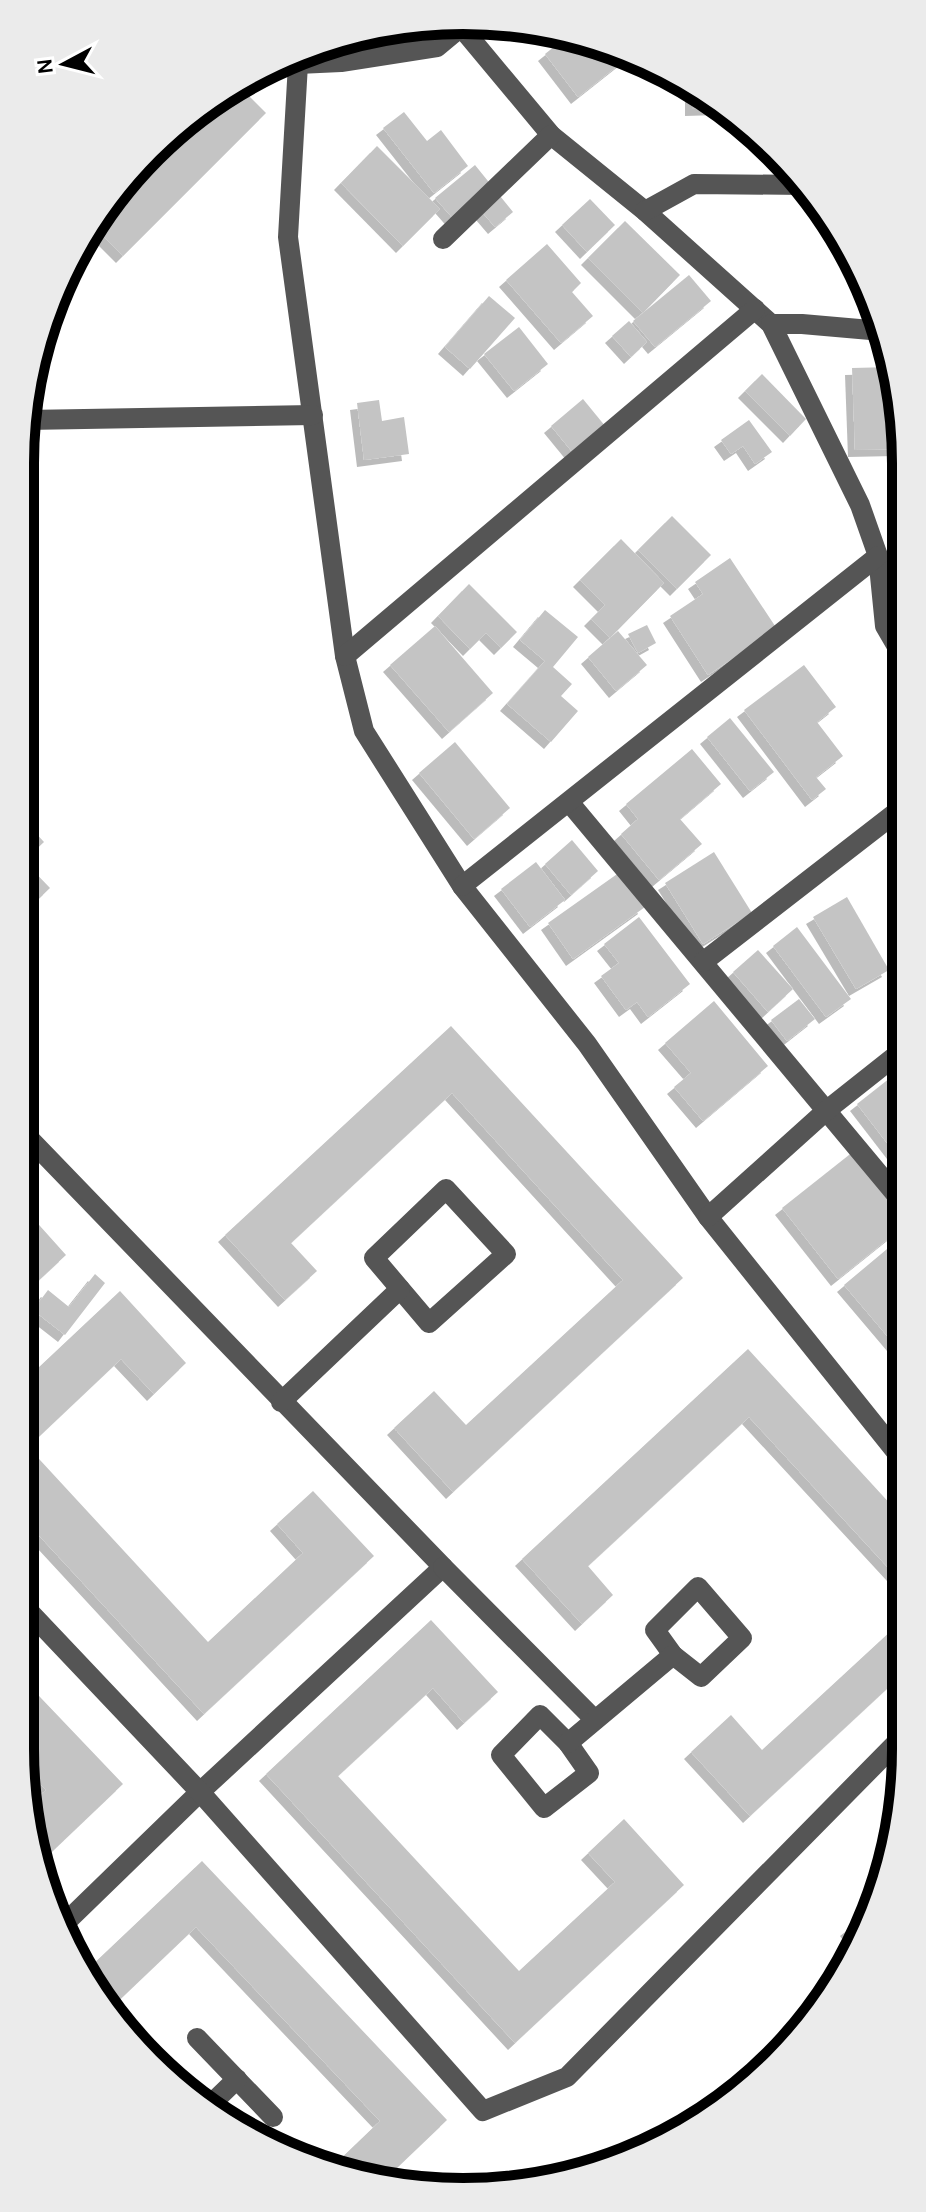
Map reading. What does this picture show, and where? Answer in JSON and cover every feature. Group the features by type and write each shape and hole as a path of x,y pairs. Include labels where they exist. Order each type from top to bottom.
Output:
{"street":[{"path":"312,62 341,62 437,47 452,34"},
{"path":"469,34 551,135 645,211 771,324 860,505 878,556 885,626 892,638"},
{"path":"295,69 288,237 345,656 364,731 462,886 587,1044 708,1217 892,1447"},
{"path":"443,239 551,135"},
{"path":"645,211 694,184 790,185"},
{"path":"345,656 755,309"},
{"path":"771,324 870,330"},
{"path":"37,420 313,415"},
{"path":"462,886 878,556"},
{"path":"569,802 892,1189"},
{"path":"703,962 892,816"},
{"path":"708,1217 827,1110 892,1059"},
{"path":"34,1144 281,1402 595,1720"},
{"path":"446,1189 506,1254 429,1323 400,1289 374,1258 446,1189"},
{"path":"281,1402 400,1289"},
{"path":"69,1919 200,1792 443,1567"},
{"path":"698,1587 742,1638 701,1677 673,1655 655,1630 698,1587"},
{"path":"34,1617 200,1792 483,2111 567,2077 892,1747"},
{"path":"568,1743 673,1655"},
{"path":"540,1715 568,1743 589,1773 544,1808 501,1755 540,1715"},
{"path":"197,2038 273,2117"},
{"path":"216,2099 237,2079"}],"building":[{"path":"557,45 620,64 578,97 545,54"},
{"path":"246,93 266,113 123,256 100,233 123,202 180,140"},
{"path":"692,100 705,109 692,109"},
{"path":"404,112 427,141 441,130 468,166 434,193 383,128"},
{"path":"377,146 440,209 403,246 341,183"},
{"path":"475,165 513,212 495,227 477,206 457,223 435,198"},
{"path":"590,199 615,225 587,252 562,225"},
{"path":"625,221 680,275 643,313 588,258"},
{"path":"547,244 581,283 572,292 593,316 561,343 506,280"},
{"path":"689,275 711,301 655,347 633,321"},
{"path":"489,296 515,318 470,369 445,347"},
{"path":"629,321 647,342 631,357 612,336"},
{"path":"519,327 548,364 514,391 484,354"},
{"path":"881,367 892,449 855,450 852,368"},
{"path":"762,374 806,419 790,436 745,391"},
{"path":"583,399 610,432 578,459 551,426"},
{"path":"379,400 382,421 404,417 409,454 364,460 357,403"},
{"path":"749,420 772,452 755,464 743,446 731,454 721,440"},
{"path":"672,516 711,555 677,589 638,550"},
{"path":"621,539 664,583 610,638 591,619 605,605 580,580"},
{"path":"730,558 777,629 708,675 670,616 703,594 695,582"},
{"path":"469,584 517,632 501,648 486,633 470,649 438,616"},
{"path":"545,610 578,637 553,667 572,684 561,696 578,711 551,742 507,704 545,661 520,640"},
{"path":"647,625 656,643 638,653 628,634"},
{"path":"435,626 493,693 449,732 390,665"},
{"path":"618,631 647,665 616,691 588,657"},
{"path":"804,665 836,707 817,722 843,756 816,777 826,789 812,800 744,710"},
{"path":"730,718 774,772 750,791 707,737"},
{"path":"455,742 510,808 474,839 419,773"},
{"path":"692,749 721,784 680,819 702,844 659,880 621,834 638,819 626,804"},
{"path":"34,831 44,842 34,852"},
{"path":"572,840 598,871 571,895 545,864"},
{"path":"714,852 752,913 703,944 665,883"},
{"path":"536,862 565,900 530,927 501,889"},
{"path":"34,871 50,888 34,903"},
{"path":"620,872 645,907 573,959 548,923"},
{"path":"847,897 889,970 856,989 813,917"},
{"path":"639,917 690,984 648,1017 637,1002 626,1010 601,976 619,963 604,944"},
{"path":"797,927 851,999 826,1017 773,946"},
{"path":"758,950 793,989 768,1012 733,972"},
{"path":"799,999 815,1019 787,1041 771,1020"},
{"path":"714,1001 768,1066 703,1121 674,1087 691,1073 665,1043"},
{"path":"451,1026 683,1278 453,1492 394,1428 434,1391 466,1425 623,1280 452,1093 291,1243 317,1271 285,1300 225,1235"},
{"path":"892,1076 892,1149 857,1104"},
{"path":"854,1151 892,1200 892,1236 838,1279 782,1208"},
{"path":"34,1219 66,1255 34,1285"},
{"path":"892,1245 892,1342 844,1285"},
{"path":"95,1274 105,1283 65,1335 34,1311 48,1290 69,1307"},
{"path":"120,1291 186,1363 154,1394 121,1359 34,1441 34,1372"},
{"path":"748,1349 892,1506 892,1572 749,1417 588,1566 613,1595 582,1624 522,1559"},
{"path":"34,1454 208,1642 303,1553 277,1524 313,1491 374,1556 204,1714 34,1530"},
{"path":"431,1620 498,1692 464,1723 433,1688 338,1776 519,1971 615,1882 588,1853 624,1819 684,1885 515,2043 266,1774"},
{"path":"892,1630 892,1684 750,1816 691,1752 731,1715 762,1750"},
{"path":"34,1691 123,1784 48,1856 37,1798 46,1790 35,1779"},
{"path":"202,1861 447,2120 393,2172 340,2159 380,2121 196,1927 117,2002 92,1965"}]}
